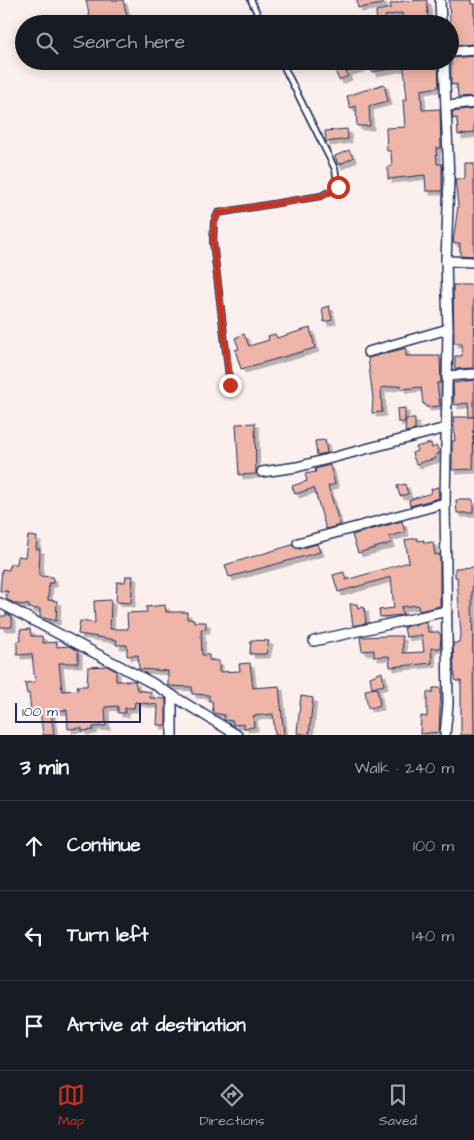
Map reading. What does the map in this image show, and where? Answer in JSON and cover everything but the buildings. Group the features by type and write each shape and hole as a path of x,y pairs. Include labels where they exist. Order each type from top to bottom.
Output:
{"street":[{"path":"440,0 441,15"},
{"path":"459,51 474,50"},
{"path":"445,70 449,188 446,261 448,329 446,428 448,704 445,735"},
{"path":"447,106 474,103"},
{"path":"446,261 474,262"},
{"path":"368,352 448,329"},
{"path":"447,376 474,374"},
{"path":"262,472 297,468 446,428"},
{"path":"298,543 446,503"},
{"path":"0,603 172,695 237,735"},
{"path":"314,641 447,611"},
{"path":"172,695 172,735"}],"lane":[{"path":"250,0 258,15"},
{"path":"230,385 213,242 214,222 218,213 322,196 338,187 335,169 286,70"}],"route":[{"path":"230,385 213,242 214,222 218,213 322,196 338,187"}]}
